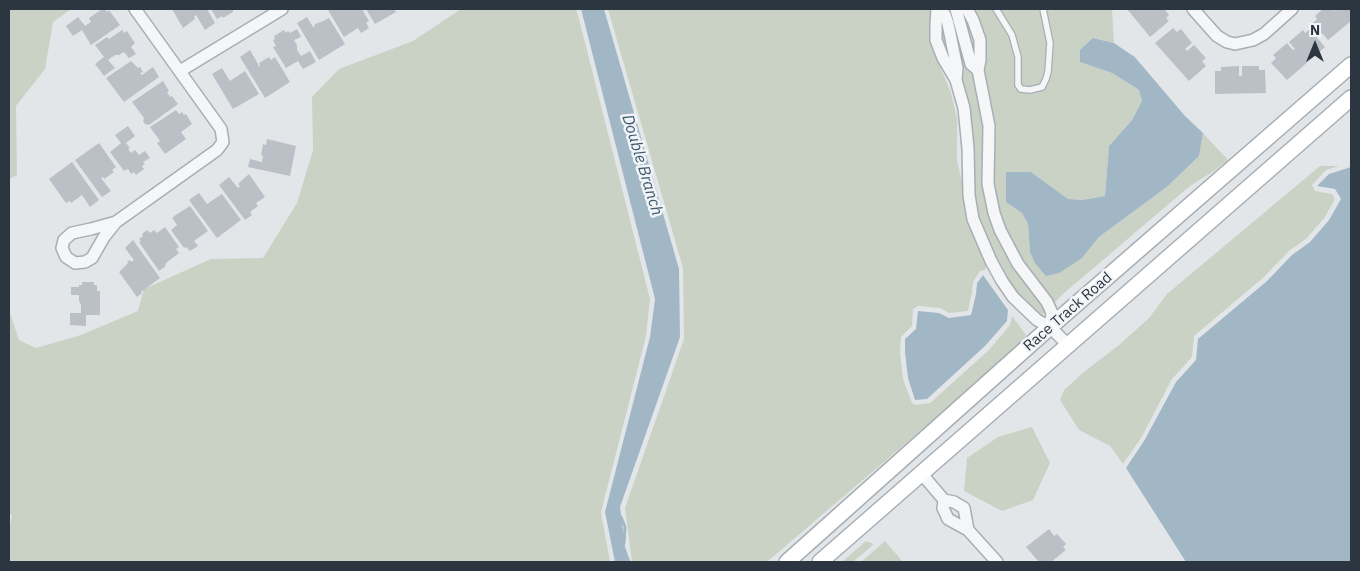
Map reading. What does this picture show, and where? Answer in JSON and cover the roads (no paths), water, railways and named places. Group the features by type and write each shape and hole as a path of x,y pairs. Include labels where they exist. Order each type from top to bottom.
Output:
{"main road":[{"name":"Race Track Road","path":"787,562 1050,327 1351,65"},
{"name":"Race Track Road","path":"820,562 1351,98"}],"street":[{"path":"116,222 72,233 64,240 62,248 66,257 75,263 85,262 92,258 104,237 116,222 217,150 223,142 221,129 135,9"},
{"path":"180,71 282,9"},
{"path":"938,9 936,40 956,80 964,108 968,148 969,196 974,220 991,261 1013,297 1037,320 1050,327 1068,345"},
{"path":"956,9 971,64 978,70"},
{"path":"967,9 980,40 978,70 988,126 988,184 994,213 1000,230 1018,264 1047,302 1052,313 1050,327"},
{"path":"1193,9 1217,36 1235,44 1253,40 1264,34 1292,9"},
{"path":"921,474 944,500 954,502 964,508 968,530"},
{"path":"944,500 943,508 948,519 968,530 997,562"}],"lane":[{"path":"996,9 1012,35 1018,58 1018,85 1021,89 1030,90 1042,87 1048,72 1050,42 1043,9"}],"water":[{"path":"581,9 604,9 679,269 680,337 620,507 627,562 615,562 605,512 650,337 655,299"},
{"path":"1093,38 1114,43 1133,55 1185,116 1203,133 1199,156 1168,186 1099,237 1082,258 1059,273 1046,276 1035,263 1030,252 1028,224 1022,213 1006,202 1006,172 1031,172 1068,199 1082,200 1105,196 1109,146 1132,120 1142,101 1139,90 1133,86 1112,73 1080,62 1080,50"},
{"path":"1351,167 1351,562 1186,562 1126,468 1144,441 1176,382 1196,360 1198,339 1267,281 1292,255 1310,242 1329,220 1341,199 1335,189 1317,186 1329,174"},
{"path":"983,275 1008,310 1007,321 985,346 927,399 915,400 908,378 905,339 916,329 918,311 939,313 949,318 971,315 977,283"}],"waterway":[{"name":"Double Branch","path":"621,517 625,527 624,543"},
{"name":"Double Branch","path":"624,549 629,562"}]}
